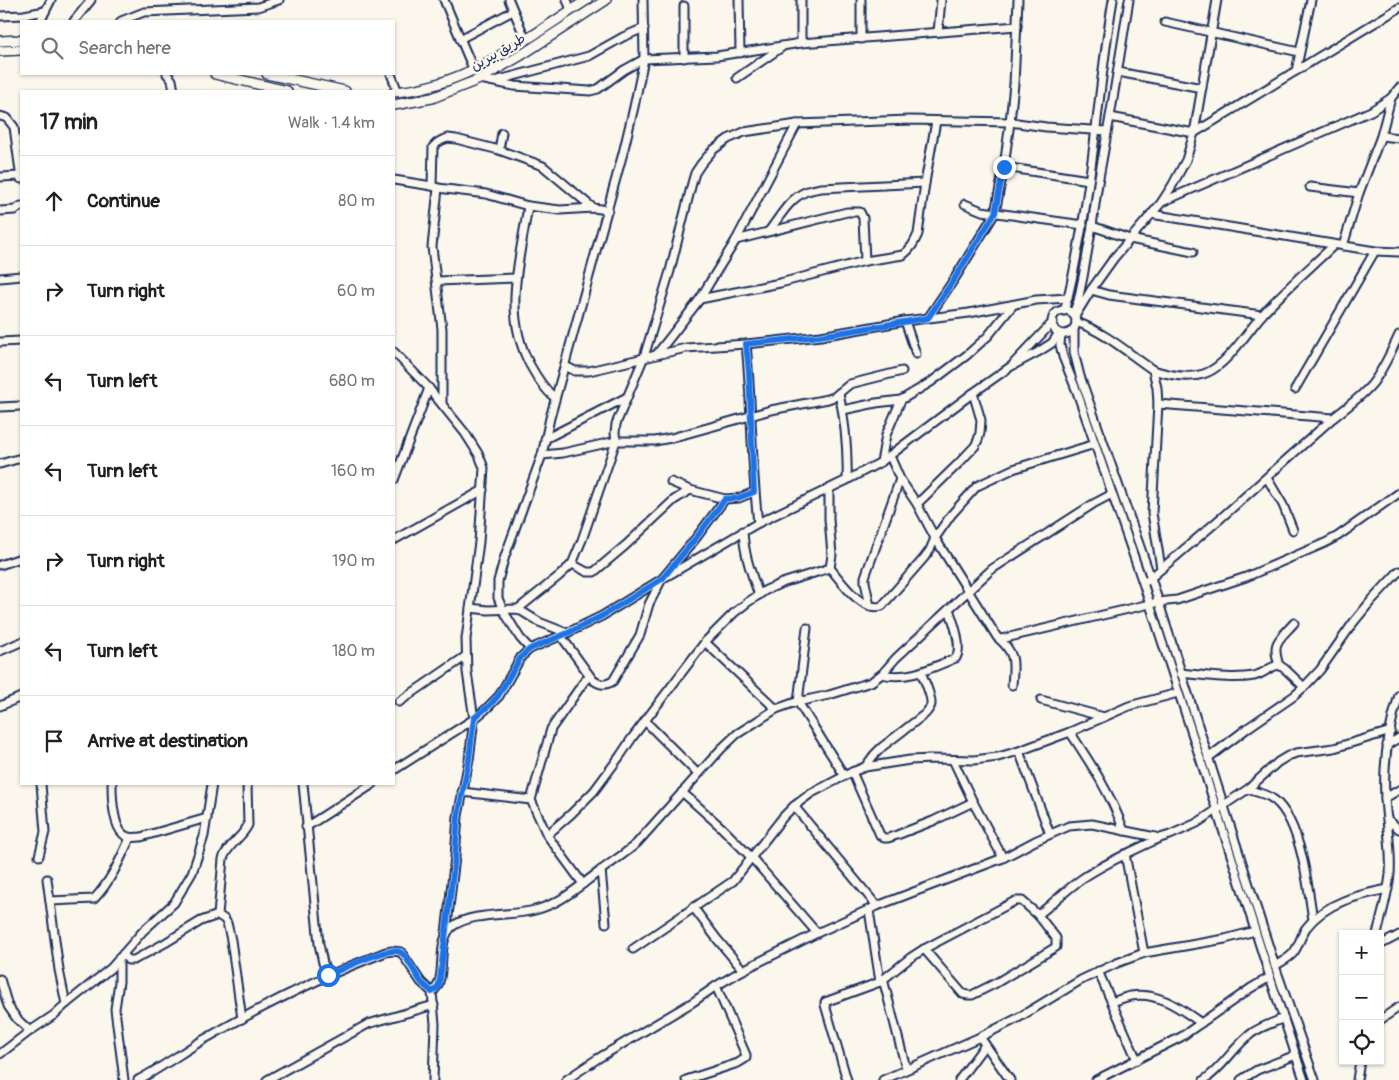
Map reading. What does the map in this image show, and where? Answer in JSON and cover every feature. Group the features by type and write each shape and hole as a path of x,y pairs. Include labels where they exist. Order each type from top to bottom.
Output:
{"main road":[{"name":"طريق بيرين","path":"396,92 437,85 474,71 587,0"},
{"name":"طريق بيرين","path":"395,105 432,98 480,79 523,54 606,0"},
{"path":"0,40 20,40"},
{"path":"0,51 20,50"},
{"path":"219,75 283,90"},
{"path":"272,75 340,90"}],"street":[{"path":"42,20 50,0"},
{"path":"75,20 91,0"},
{"path":"124,20 144,12 258,7 279,0"},
{"path":"444,0 474,71"},
{"path":"509,0 526,40"},
{"path":"566,0 571,10"},
{"path":"530,649 520,638 498,598 500,571 542,455 634,107 644,59 643,0"},
{"path":"740,0 740,53"},
{"path":"800,43 802,0"},
{"path":"861,0 861,38"},
{"path":"938,32 941,0"},
{"path":"928,318 995,213 1010,122 1018,0"},
{"path":"1064,311 1083,225 1107,33 1113,0"},
{"path":"1128,0 1118,72 1083,280 1074,320 1074,352 1080,376 1201,733 1275,966 1315,1080"},
{"path":"1053,322 1054,328 1060,333 1069,333 1090,290 1150,214 1161,203 1186,160 1194,133 1217,0"},
{"path":"1296,71 1311,0"},
{"path":"684,6 684,58"},
{"path":"1110,117 1194,133 1399,8"},
{"path":"0,16 24,15 45,11"},
{"path":"460,39 513,11"},
{"path":"1165,22 1299,52"},
{"path":"480,79 514,86 594,91 624,70 644,59 684,58 740,53 800,43 1017,26"},
{"path":"492,82 589,56 623,37 644,28"},
{"path":"737,78 785,46"},
{"path":"1118,72 1202,88"},
{"path":"168,75 172,80 174,90"},
{"path":"391,75 396,92"},
{"path":"1161,203 1371,112 1391,98 1399,88"},
{"path":"1343,246 1359,193 1381,136 1391,98"},
{"path":"0,116 7,118 14,126 20,171"},
{"path":"470,608 503,610 518,608 572,564 616,441 616,424 644,357 670,271 692,183 701,164 713,150 728,139 744,132 797,124 910,120 1010,122 1046,127 1107,131"},
{"path":"700,299 865,261 903,255 911,248 918,234 936,121"},
{"path":"656,354 700,299 736,240 797,124"},
{"path":"499,150 502,133"},
{"path":"1381,136 1399,138"},
{"path":"442,403 442,329 432,247 435,187 432,151 437,143 442,140 456,139 499,150 543,166 593,208"},
{"path":"1004,167 1089,180"},
{"path":"0,177 20,178"},
{"path":"395,180 486,194 528,206 560,210 593,208 608,210"},
{"path":"770,231 785,209 804,192 821,188 925,183"},
{"path":"1310,187 1359,193"},
{"path":"965,204 982,211 1083,225"},
{"path":"528,206 516,278 514,311 518,334 526,358 544,388 556,398"},
{"path":"0,211 15,210 20,207"},
{"path":"736,240 847,212 860,212 863,218 865,261"},
{"path":"1150,214 1334,245 1375,251 1399,252"},
{"path":"1092,226 1130,239 1193,252"},
{"path":"1064,311 1074,320 1106,336 1153,370 1170,375 1206,373 1216,367 1237,347 1262,315 1334,245"},
{"path":"1295,389 1375,251"},
{"path":"0,278 20,276"},
{"path":"437,281 516,278"},
{"path":"1072,280 1096,282"},
{"path":"1090,290 1109,295 1262,315"},
{"path":"565,366 575,371 589,371 686,348 820,336 905,321 969,313 1047,298 1068,298"},
{"path":"843,410 900,400 931,382 968,355 988,336 1013,305"},
{"path":"1010,367 1053,322 1056,314 1064,311"},
{"path":"905,321 916,354"},
{"path":"395,769 474,718 490,705 498,696 521,657 530,649 602,616 743,531 829,490 881,462 943,414 1010,367 1045,348 1060,333"},
{"path":"1060,333 1063,357 1077,392 1150,604 1304,1080"},
{"path":"1143,584 1267,478 1372,384 1399,335"},
{"path":"0,342 20,341"},
{"path":"746,344 754,492 758,523"},
{"path":"395,353 442,403 465,433 484,468 479,542 466,639 467,672 474,718 469,760 458,816 455,857 440,979 438,988 432,992"},
{"path":"1153,370 1158,404 1152,513 1161,568"},
{"path":"542,455 563,453 616,441 645,442 671,438 771,410 828,400 850,384 902,371"},
{"path":"395,477 429,388"},
{"path":"839,393 843,410 848,480"},
{"path":"917,504 969,453 978,440 981,420 973,393"},
{"path":"545,439 627,396"},
{"path":"881,462 886,435 900,400"},
{"path":"1158,404 1333,418"},
{"path":"0,408 20,406"},
{"path":"830,568 859,600 876,608 882,606 924,558 951,515 977,486 1012,470 1095,444"},
{"path":"890,456 900,479 917,504 935,538 997,636 1010,651 1014,659 1012,685"},
{"path":"0,464 20,458"},
{"path":"1267,478 1283,505 1292,530"},
{"path":"870,606 864,582 865,577 900,479"},
{"path":"671,482 690,490 725,499 738,498 754,492"},
{"path":"395,539 483,490"},
{"path":"572,564 587,572 594,572 674,500 690,490"},
{"path":"829,490 832,555 830,568"},
{"path":"1001,640 1158,602 1177,600 1246,577 1338,536 1399,493"},
{"path":"446,933 454,925 476,917 524,913 548,906 565,898 637,843 698,774 737,734 776,709 871,682 882,674 896,658 985,576 1004,561 1093,504 1112,494"},
{"path":"518,608 564,635 590,676 600,685 608,684 613,681 640,635 649,604 662,579 725,499"},
{"path":"743,531 744,548 751,575 759,595"},
{"path":"0,565 20,558"},
{"path":"547,835 594,792 705,642 734,613 759,595 782,583 830,568"},
{"path":"1208,758 1304,687 1320,670 1353,623 1399,571"},
{"path":"882,674 893,676 921,672 956,658 958,654 958,638 949,609"},
{"path":"1294,623 1278,641 1274,650 1279,665 1304,687"},
{"path":"807,628 798,702 848,774 880,835 888,838 974,802"},
{"path":"0,651 20,642"},
{"path":"705,642 776,709"},
{"path":"399,702 466,656"},
{"path":"1180,673 1227,677 1253,676 1279,665"},
{"path":"865,767 874,755 929,709 931,704 930,697 921,672"},
{"path":"583,884 547,835 531,800 551,729 590,676"},
{"path":"633,949 733,881 783,817 794,806 810,794 848,774 865,767 910,760 933,758 985,760 1019,751 1070,732 1129,706 1178,693"},
{"path":"1378,930 1390,873 1388,820 1384,784 1387,745 1399,695"},
{"path":"0,706 20,699"},
{"path":"1041,700 1105,717"},
{"path":"645,721 698,774"},
{"path":"1038,915 1081,880 1125,854 1197,823 1224,806 1248,789 1278,762 1296,753 1334,748 1390,731"},
{"path":"1070,732 1104,786 1124,831"},
{"path":"1387,745 1399,738"},
{"path":"1019,751 1050,834"},
{"path":"954,760 1003,858"},
{"path":"39,856 45,832 41,785"},
{"path":"112,785 112,800 119,830 123,835 130,838 142,837 206,818"},
{"path":"0,1054 54,1015 111,968 143,931 174,902 192,873 198,855 204,836 212,785"},
{"path":"218,914 225,852 246,830 248,825 247,785"},
{"path":"303,785 319,944 328,975"},
{"path":"306,827 371,785"},
{"path":"1248,789 1270,797 1288,818 1302,854 1313,920"},
{"path":"1385,798 1399,790"},
{"path":"462,792 531,800"},
{"path":"682,792 752,858 817,933"},
{"path":"794,806 877,906"},
{"path":"1388,820 1399,829"},
{"path":"566,1080 743,970 877,906 1003,858 1069,826 1092,824 1160,838"},
{"path":"50,901 94,899 103,889 119,864 130,838"},
{"path":"1125,854 1144,953"},
{"path":"601,870 606,922"},
{"path":"47,879 59,970 66,1004"},
{"path":"1275,966 1294,952 1313,920 1327,909 1349,898 1388,889"},
{"path":"848,1080 825,1002 882,981 924,949 1015,901 1022,900 1038,915 1056,938 1056,947 972,995 962,994 924,949"},
{"path":"693,907 743,970"},
{"path":"869,910 882,981 906,1068"},
{"path":"121,956 128,960 134,960 201,920 218,914"},
{"path":"218,914 227,923 231,940 242,1019"},
{"path":"882,1080 980,1037 1018,1018 1081,980 1144,953 1225,939 1255,931"},
{"path":"1384,943 1399,935"},
{"path":"138,1080 203,1040 297,989 386,952 397,951 405,956 421,982 432,992 436,1024 433,1080"},
{"path":"121,956 115,1009 124,1080"},
{"path":"1098,972 1137,1060"},
{"path":"1096,1080 1181,1037 1270,977"},
{"path":"0,979 8,1006 17,1019 30,1031"},
{"path":"686,1080 732,1065 746,1058 716,986"},
{"path":"1112,1002 1137,995 1156,998 1177,1006 1201,1023"},
{"path":"267,1080 368,1024 434,1005"},
{"path":"0,1009 8,1006"},
{"path":"1384,1017 1399,1007"},
{"path":"1204,1080 1216,1072 1238,1045 1251,1034 1260,1028 1294,1019"},
{"path":"980,1037 1010,1080"},
{"path":"959,1080 985,1045"},
{"path":"1241,1080 1257,1070 1296,1055"},
{"path":"1357,1080 1359,1065"}],"route":[{"path":"328,975 386,952 397,951 405,956 426,988 432,992 438,988 455,857 458,816 469,760 474,718 498,696 521,657 530,649 602,616 662,579 725,499 738,498 754,492 746,344 820,336 928,318 995,213 1004,167"}]}
